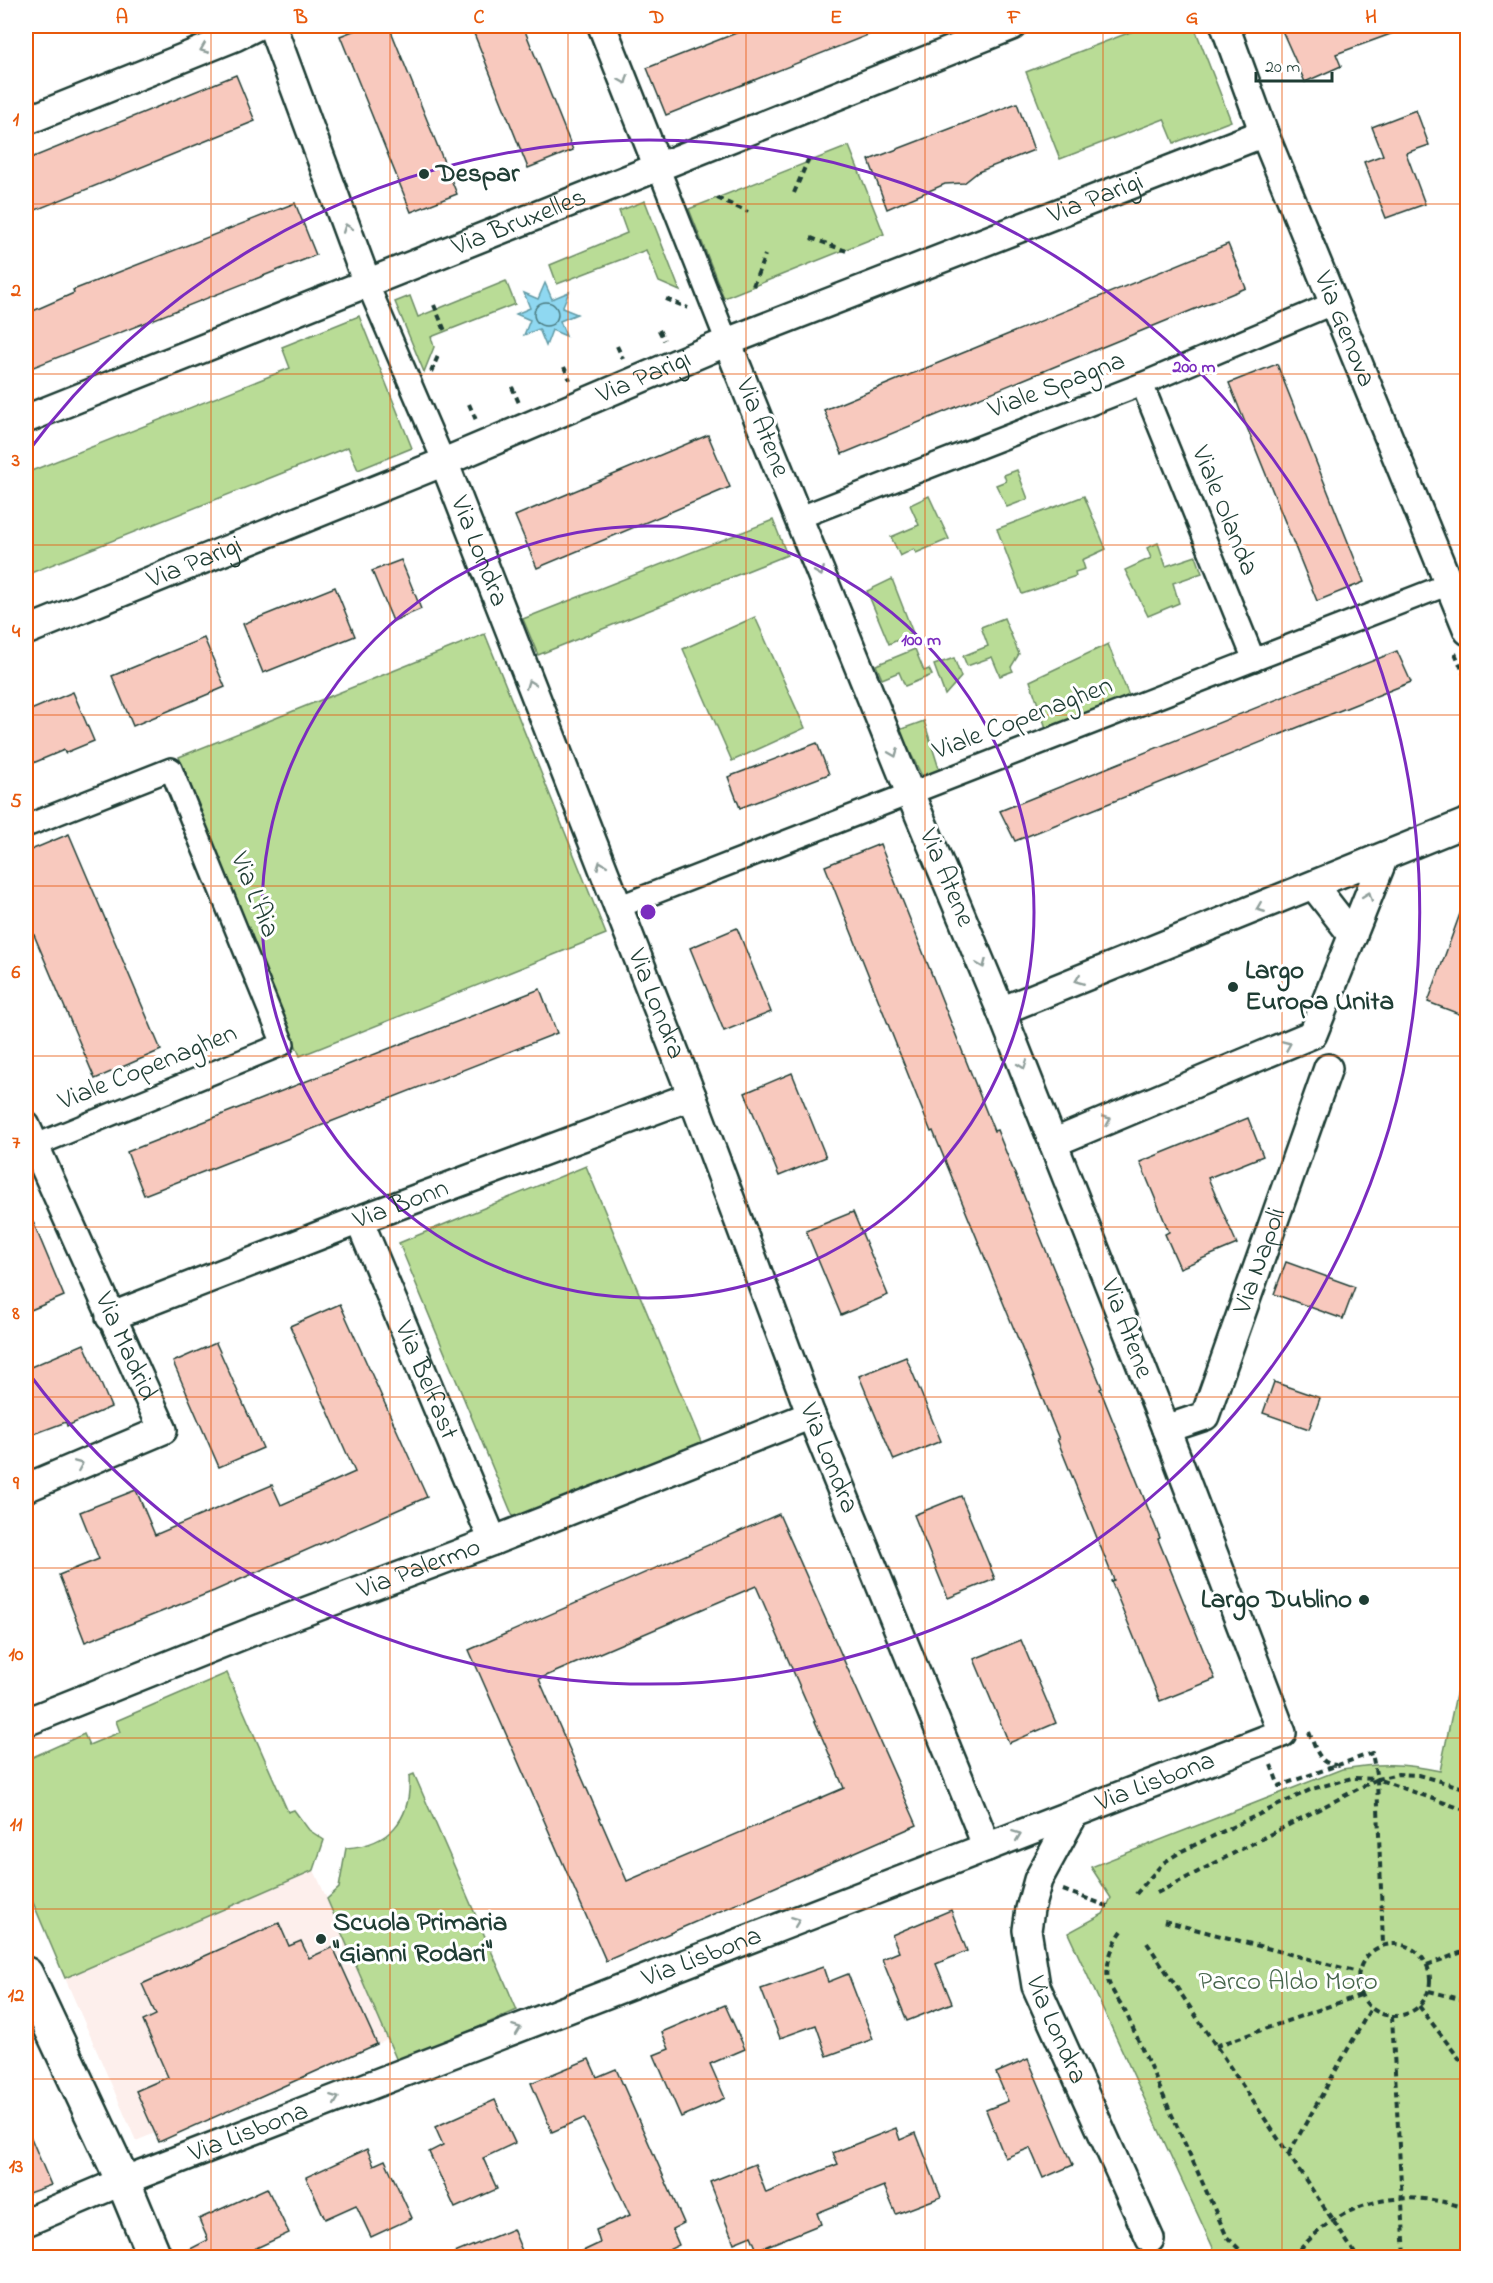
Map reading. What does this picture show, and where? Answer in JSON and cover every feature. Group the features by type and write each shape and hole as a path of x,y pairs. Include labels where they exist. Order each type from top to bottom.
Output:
{"street":[{"name":"Via Londra","path":"272,26 367,283 444,462 692,1096 811,1414 987,1847"},
{"name":"Via Atene","path":"602,26 798,518 1001,1011 1166,1429 1294,1728"},
{"name":"Via Bruxelles","path":"26,419 1012,26"},
{"name":"Via Genova","path":"1225,26 1264,134 1466,621"},
{"path":"26,121 241,29"},
{"name":"Via Parigi","path":"26,631 444,462 727,342 1264,134"},
{"name":"Viale Spagna","path":"798,518 1142,384 1334,303"},
{"name":"Viale Olanda","path":"1142,384 1254,660"},
{"name":"Viale Copenaghen","path":"618,907 1449,584"},
{"name":"Via L'Aia","path":"26,826 171,769 283,1044"},
{"path":"1001,1011 1314,886 1467,822"},
{"path":"1053,1143 1313,1034 1384,857"},
{"path":"1314,886 1353,936"},
{"name":"Viale Copenaghen","path":"30,1136 283,1044"},
{"name":"Via Napoli","path":"1166,1429 1205,1416 1328,1068"},
{"name":"Via Bonn","path":"110,1317 359,1220 692,1096"},
{"name":"Via Madrid","path":"26,1488 163,1430 30,1136"},
{"name":"Via Belfast","path":"359,1220 493,1541"},
{"name":"Via Palermo","path":"26,1722 244,1635 493,1541 811,1414"},
{"name":"Via Lisbona","path":"26,2222 123,2181 1294,1728"},
{"name":"Via Londra","path":"1074,1814 1038,1880 1030,1909 1027,1930 1036,1986 1150,2239"},
{"path":"26,1974 123,2181 155,2258"}],"path":[{"path":"794,193 810,155"},
{"path":"717,198 748,212"},
{"path":"811,238 849,252"},
{"path":"753,286 765,255"},
{"path":"666,299 692,310"},
{"path":"434,305 445,331"},
{"path":"564,367 573,387"},
{"path":"512,387 520,408"},
{"path":"469,404 478,425"},
{"path":"1294,1728 1320,1758 1327,1764 1336,1765"},
{"path":"1279,1786 1372,1753 1377,1779 1383,1944"},
{"path":"1157,1893 1377,1779 1398,1774 1418,1775 1467,1789"},
{"path":"1136,1894 1163,1863 1208,1837 1265,1813 1312,1789 1352,1778 1377,1779 1467,1811"},
{"path":"1038,1880 1110,1907"},
{"path":"1164,1921 1358,1972"},
{"path":"1122,1930 1115,1940 1111,1954 1108,1980 1131,2024 1227,2237 1248,2258"},
{"path":"1146,1943 1358,2258"},
{"path":"1383,1944 1404,1945 1422,1956 1427,1965 1430,1973 1429,1991 1419,2006 1411,2012 1392,2016 1380,2014 1371,2008 1361,1995 1358,1972 1367,1955 1383,1944"},
{"path":"1427,1965 1467,1950"},
{"path":"1429,1991 1467,2001"},
{"path":"1216,2046 1361,1995"},
{"path":"1419,2006 1467,2070"},
{"path":"1289,2153 1371,2008"},
{"path":"1392,2016 1404,2258"},
{"path":"1293,2258 1308,2237 1333,2218 1365,2205 1401,2197 1433,2199 1467,2209"},
{"path":"1457,2258 1467,2237"}],"shaded area":[{"name":"Scuola Primaria \"Gianni Rodari\"","path":"414,1774 517,2010 387,2040 159,2142 155,2133 136,2141 65,1978 314,1870 327,1899 339,1888 346,1848 363,1847 378,1841 391,1832 403,1816 410,1793 409,1776"}],"green space":[{"path":"1135,26 1194,26 1231,121 1174,143 1164,119 1060,159 1026,72 1136,30"},
{"path":"849,146 884,234 724,298 689,209"},
{"path":"645,201 680,291 659,282 646,250 557,284 550,265 627,233 619,211"},
{"path":"506,281 515,304 431,337 434,347 424,372 395,302 410,296 418,317"},
{"path":"359,316 412,448 358,470 348,447 26,575 26,473 290,368 282,347"},
{"path":"1017,470 1028,499 1007,507 996,485 1006,481 1004,475"},
{"path":"929,496 949,539 916,553 914,549 900,556 891,537 919,525 910,505"},
{"path":"1084,496 1106,549 1082,560 1085,569 1075,572 1076,576 1022,594 997,529"},
{"path":"773,520 787,555 538,655 523,619"},
{"path":"1158,543 1166,566 1196,556 1202,573 1173,583 1179,603 1148,616 1125,570 1151,558 1147,548"},
{"path":"892,579 913,633 889,644 867,591"},
{"path":"755,617 805,728 732,761 683,649"},
{"path":"1004,618 1019,654 1011,667 1013,671 1000,676 992,657 967,666 963,656 988,646 981,627"},
{"path":"485,634 606,934 300,1056 179,757"},
{"path":"1108,644 1129,696 1118,700 1119,705 1046,728 1030,681"},
{"path":"915,649 924,671 929,669 932,675 905,686 899,672 882,679 876,665"},
{"path":"954,658 961,677 945,695 934,665"},
{"path":"924,721 941,775 925,782 899,730"},
{"path":"586,1166 701,1442 514,1519 399,1243"},
{"name":"Parco Aldo Moro","path":"1467,1642 1467,2257 1228,2257 1215,2252 1068,1933 1103,1914 1111,1898 1091,1867 1342,1769 1391,1765 1414,1766 1440,1771"},
{"path":"227,1673 288,1812 294,1810 309,1830 324,1840 314,1870 65,1978 26,1886 26,1760 84,1734 89,1745 120,1732 116,1721"},
{"path":"414,1774 517,2010 398,2063 327,1899 339,1888 346,1848 361,1846 386,1836 402,1817 409,1792 409,1776"}],"water":[{"path":"545,283 552,299 569,292 562,308 577,314 560,321 566,336 552,330 546,346 539,329 524,335 530,320 516,314 530,308 524,293 538,299"}],"building":[{"path":"366,26 389,26 457,194 411,212 340,36"},
{"path":"471,26 523,26 573,150 528,168"},
{"path":"754,26 888,27 666,115 647,68"},
{"path":"1280,26 1406,26 1407,28 1336,54 1341,66 1305,82"},
{"path":"236,75 255,121 26,214 26,160"},
{"path":"1017,103 1034,150 978,172 964,183 945,184 887,209 869,160"},
{"path":"1416,110 1429,145 1406,153 1425,204 1386,218 1364,162 1383,155 1372,127"},
{"path":"295,203 316,255 26,370 26,314 74,293 73,290"},
{"path":"1228,244 1246,288 842,454 824,410"},
{"path":"1277,364 1364,582 1317,601 1229,383"},
{"path":"708,435 730,487 537,568 515,516"},
{"path":"401,560 421,609 393,621 372,571"},
{"path":"335,587 355,636 263,673 243,624"},
{"path":"204,638 225,687 133,726 112,676"},
{"path":"1397,651 1411,682 1015,841 1000,811"},
{"path":"73,692 94,741 65,753 64,750 26,766 26,712"},
{"path":"817,743 829,774 740,808 728,777"},
{"path":"69,834 161,1050 95,1079 26,916 26,852"},
{"path":"880,844 994,1131 997,1130 1102,1388 1100,1389 1160,1538 1158,1539 1215,1679 1160,1701 1111,1581 1114,1580 1057,1439 1059,1439 933,1131 931,1132 825,866"},
{"path":"1465,900 1467,900 1467,1017 1428,1002"},
{"path":"737,928 771,1012 724,1031 690,948"},
{"path":"540,989 557,1033 144,1195 127,1152"},
{"path":"792,1073 826,1157 779,1176 745,1093"},
{"path":"1248,1118 1263,1156 1208,1178 1237,1244 1180,1268 1165,1234 1169,1232 1140,1162"},
{"path":"26,1205 64,1296 26,1312"},
{"path":"853,1212 888,1295 841,1315 806,1231"},
{"path":"1286,1262 1355,1287 1343,1319 1274,1294"},
{"path":"340,1304 427,1497 214,1591 85,1642 59,1575 99,1559 80,1512 136,1490 155,1535 272,1485 281,1505 355,1472 290,1326"},
{"path":"216,1343 263,1448 219,1467 173,1362"},
{"path":"84,1344 111,1407 67,1426 66,1422 26,1437 26,1369"},
{"path":"906,1357 941,1441 894,1460 859,1376"},
{"path":"1274,1382 1320,1398 1309,1429 1263,1413"},
{"path":"961,1496 995,1579 948,1598 914,1515"},
{"path":"779,1514 917,1825 606,1961 469,1650","holes":["756,1586 844,1788 627,1881 539,1679"]},
{"path":"1021,1640 1056,1723 1009,1743 974,1659"},
{"path":"951,1910 967,1951 936,1964 952,2003 907,2021 882,1959 899,1952 892,1935"},
{"path":"279,1923 289,1946 301,1941 309,1958 333,1947 377,2044 159,2142 136,2091 168,2077 143,2021 156,2015 142,1984"},
{"path":"823,1967 828,1982 848,1974 873,2039 827,2056 816,2025 780,2038 761,1989"},
{"path":"725,2005 745,2049 710,2064 725,2098 681,2117 654,2055 669,2049 662,2032"},
{"path":"589,2059 597,2077 616,2069 684,2223 672,2229 679,2245 652,2258 568,2258 600,2243 596,2230 630,2215 584,2118 552,2132 531,2083"},
{"path":"1028,2059 1073,2165 1043,2178 1030,2148 1005,2158 986,2110 1008,2101 996,2073"},
{"path":"495,2100 515,2143 483,2158 497,2189 455,2208 429,2152 443,2145 435,2127"},
{"path":"26,2126 51,2185 26,2194"},
{"path":"896,2128 900,2140 916,2133 941,2197 896,2214 884,2186 817,2213 821,2224 757,2250 751,2236 734,2243 710,2182 755,2164 766,2193 838,2164 833,2153"},
{"path":"367,2149 374,2165 385,2160 412,2218 371,2237 356,2205 325,2219 306,2177"},
{"path":"267,2188 289,2233 250,2251 253,2258 173,2258 208,2240 199,2219"},
{"path":"513,2229 525,2258 445,2257"}],"place":[{"name":"Despar","path":"424,174"},
{"name":"Largo Europa Unita","path":"1233,987"},
{"name":"Largo Dublino","path":"1364,1600"},
{"name":"Scuola Primaria \"Gianni Rodari\"","path":"321,1939"}]}
